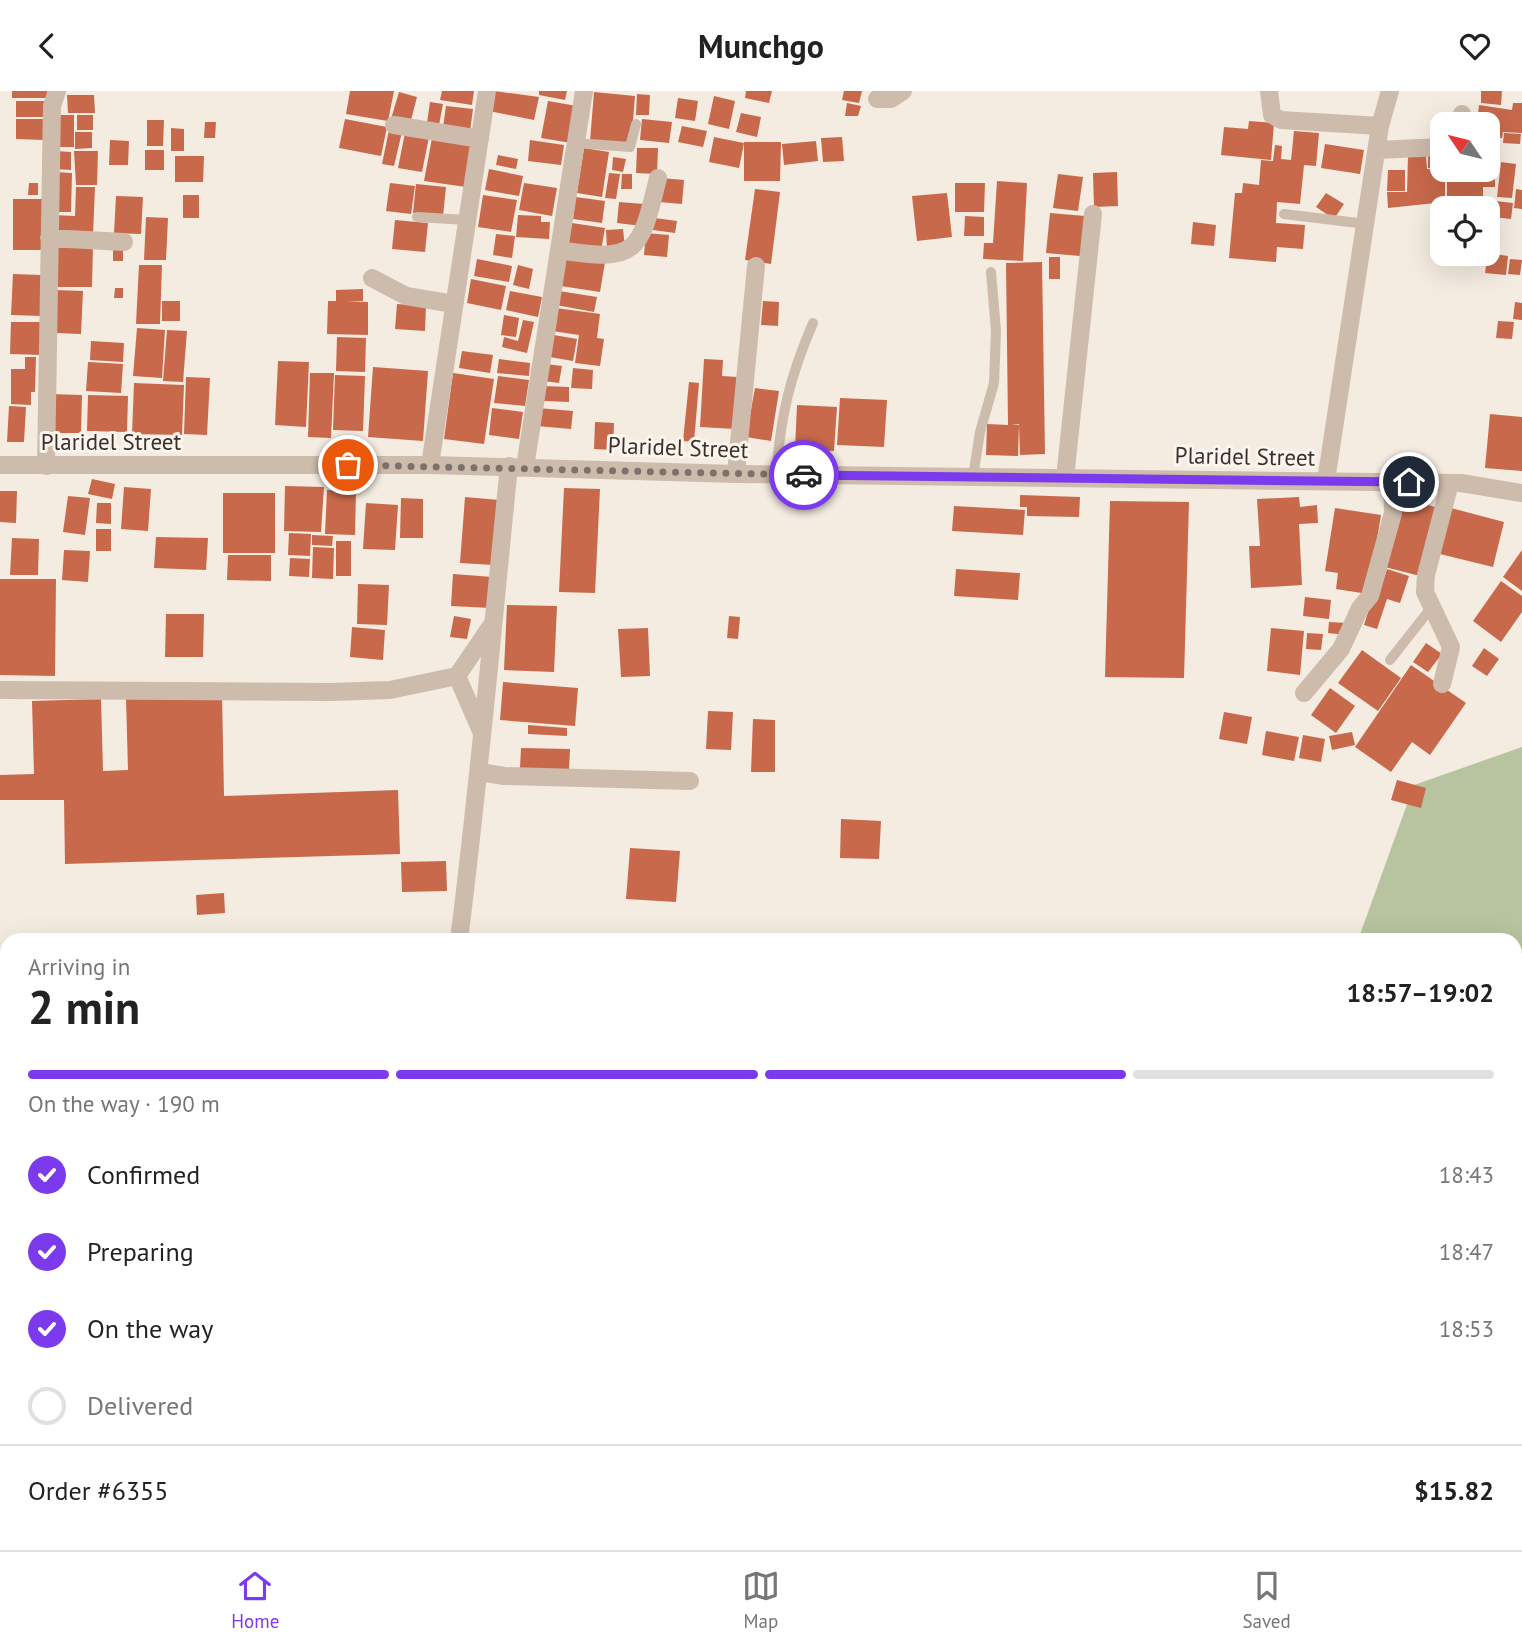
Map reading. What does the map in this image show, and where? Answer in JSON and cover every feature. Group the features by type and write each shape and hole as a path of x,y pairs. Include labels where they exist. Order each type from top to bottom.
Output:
{"street":[{"path":"46,466 52,106 57,91"},
{"path":"430,465 487,91"},
{"path":"460,933 480,772 493,623 517,467 559,250 584,91"},
{"path":"877,99 891,99 903,91"},
{"path":"1269,91 1272,115 1280,120 1380,126"},
{"path":"1326,481 1380,126 1390,91"},
{"path":"394,125 480,139"},
{"path":"1377,150 1430,148"},
{"path":"559,250 614,256 628,250 647,220 658,178"},
{"path":"1065,478 1093,214"},
{"path":"49,238 124,243"},
{"path":"736,474 756,266"},
{"path":"372,278 406,296 454,305"},
{"name":"Plaridel Street","path":"0,465 430,465 776,475 1450,483 1522,493"},
{"path":"1304,693 1341,649 1360,608 1370,596 1393,513 1392,482"},
{"path":"1442,684 1451,647 1446,631 1431,608 1425,592 1426,575 1450,483"},
{"path":"0,690 390,690 457,676 493,623"},
{"path":"457,676 482,733"},
{"path":"480,772 504,776 690,781"}],"lane":[{"path":"576,143 630,147 636,124"},
{"path":"1284,214 1366,225"},
{"path":"417,217 467,220"},
{"path":"973,477 994,383 996,331 991,272"},
{"path":"776,475 782,414 793,370 813,323"},
{"path":"1390,660 1431,608"}],"green space":[{"path":"1522,747 1522,933 1361,933 1414,785"}],"building":[{"path":"12,91 47,91 47,98 12,98"},
{"path":"350,91 394,91 388,121 346,114"},
{"path":"442,91 474,91 472,105 440,100"},
{"path":"494,91 539,97 534,120 489,111"},
{"path":"539,91 567,91 565,100 539,95"},
{"path":"746,91 772,91 769,103 745,98"},
{"path":"844,91 862,91 859,103 842,100"},
{"path":"1481,91 1502,91 1501,105 1481,103"},
{"path":"399,92 417,97 410,124 391,119"},
{"path":"594,92 635,96 631,144 590,141"},
{"path":"637,94 650,95 649,115 636,115"},
{"path":"67,95 94,95 95,113 68,113"},
{"path":"714,96 735,101 729,129 708,124"},
{"path":"678,98 698,101 695,121 675,118"},
{"path":"16,101 47,101 47,117 16,117"},
{"path":"548,101 577,106 571,143 541,138"},
{"path":"430,102 443,104 439,125 427,123"},
{"path":"847,103 861,106 858,116 845,116"},
{"path":"1513,103 1522,103 1522,133 1503,132 1502,138 1500,112 1478,112 1479,105 1512,110"},
{"path":"446,106 473,109 470,131 443,127"},
{"path":"741,113 761,117 757,137 736,132"},
{"path":"55,115 74,115 74,147 54,147"},
{"path":"77,115 93,115 93,130 77,130"},
{"path":"16,119 45,119 44,140 16,139"},
{"path":"345,119 387,127 381,156 339,148"},
{"path":"642,119 672,122 669,143 640,140"},
{"path":"147,120 164,120 163,146 147,146"},
{"path":"1249,121 1274,123 1271,160 1221,155 1224,127 1248,129"},
{"path":"205,122 216,122 215,138 204,138"},
{"path":"682,126 707,131 703,147 678,142"},
{"path":"171,128 184,129 184,151 171,151"},
{"path":"389,130 402,132 394,166 382,164"},
{"path":"1294,131 1319,133 1316,166 1304,165 1300,204 1277,202 1276,223 1305,225 1303,249 1277,247 1276,262 1229,258 1235,193 1242,193 1243,183 1259,185 1261,160 1273,161 1275,145 1282,146 1281,159 1291,160"},
{"path":"75,132 92,132 92,148 75,149"},
{"path":"405,133 429,137 422,172 398,168"},
{"path":"1504,133 1521,134 1520,144 1503,143"},
{"path":"714,137 744,143 739,168 709,162"},
{"path":"842,137 844,161 823,162 821,138"},
{"path":"432,138 473,144 466,187 424,181"},
{"path":"110,140 129,141 128,165 109,165"},
{"path":"530,140 564,145 561,165 528,161"},
{"path":"816,141 818,161 784,165 782,144"},
{"path":"744,142 781,142 780,181 744,181"},
{"path":"1325,144 1364,150 1360,174 1321,168"},
{"path":"584,148 609,152 602,197 577,193"},
{"path":"637,148 658,148 657,174 636,173"},
{"path":"145,150 164,150 164,170 145,170"},
{"path":"55,151 71,152 71,170 54,169"},
{"path":"74,151 98,151 97,185 76,185"},
{"path":"498,155 518,159 516,169 496,165"},
{"path":"175,156 204,156 203,182 175,182"},
{"path":"1408,156 1426,156 1430,182 1445,182 1445,196 1430,196 1430,204 1388,208 1387,192 1407,192"},
{"path":"613,157 626,159 623,172 612,170"},
{"path":"1501,162 1516,164 1512,198 1497,196"},
{"path":"489,169 523,176 519,196 485,190"},
{"path":"1388,170 1405,170 1405,191 1387,191"},
{"path":"55,172 72,173 71,212 54,212"},
{"path":"1117,172 1118,206 1094,207 1093,173"},
{"path":"609,173 620,174 616,199 605,198"},
{"path":"622,174 632,174 632,189 621,189"},
{"path":"1058,174 1083,177 1078,211 1053,208"},
{"path":"661,178 684,180 682,204 659,202"},
{"path":"997,181 1027,183 1023,261 983,259 984,243 993,243"},
{"path":"1447,182 1495,182 1495,187 1483,187 1483,196 1447,196"},
{"path":"29,183 38,183 38,195 28,195"},
{"path":"390,183 415,186 411,214 386,211"},
{"path":"524,183 557,188 552,216 519,210"},
{"path":"955,183 985,183 984,212 955,212"},
{"path":"416,184 446,187 443,216 413,213"},
{"path":"76,187 95,187 93,235 53,234 54,215 75,216"},
{"path":"755,189 780,192 771,264 745,260"},
{"path":"1516,189 1522,190 1522,209 1514,208"},
{"path":"947,193 952,237 917,241 912,196"},
{"path":"1326,193 1344,204 1334,219 1316,207"},
{"path":"183,195 199,195 199,218 183,218"},
{"path":"483,195 517,200 511,232 478,227"},
{"path":"116,196 143,197 141,234 114,233"},
{"path":"576,197 605,201 602,223 573,219"},
{"path":"13,199 42,199 42,250 13,250"},
{"path":"619,202 644,204 642,226 617,223"},
{"path":"1500,202 1513,203 1511,219 1500,218"},
{"path":"1050,213 1085,216 1080,256 1046,253"},
{"path":"518,215 541,216 541,222 550,222 549,239 516,237"},
{"path":"965,216 984,217 984,236 964,236"},
{"path":"146,217 168,218 166,260 144,260"},
{"path":"655,218 677,221 675,233 653,230"},
{"path":"395,220 428,223 425,252 392,249"},
{"path":"1193,222 1216,225 1214,246 1191,244"},
{"path":"572,223 605,228 601,251 568,246"},
{"path":"623,229 625,248 607,250 606,230"},
{"path":"646,233 669,235 667,257 644,255"},
{"path":"496,234 515,236 512,258 493,255"},
{"path":"55,245 93,245 92,287 55,287"},
{"path":"123,248 123,261 113,261 113,249"},
{"path":"1500,255 1508,256 1506,275 1485,273 1486,266 1500,266"},
{"path":"566,256 605,262 600,292 561,286"},
{"path":"1049,257 1060,257 1060,279 1049,279"},
{"path":"477,259 512,266 509,282 474,276"},
{"path":"1510,259 1522,260 1520,275 1508,274"},
{"path":"1042,262 1045,454 1020,455 1019,424 1011,425 1019,425 1018,456 986,455 987,424 1008,425 1006,263"},
{"path":"139,265 162,265 160,324 136,324"},
{"path":"518,265 533,269 529,289 513,285"},
{"path":"13,274 42,275 41,316 11,315"},
{"path":"471,279 506,286 501,310 467,303"},
{"path":"115,288 123,288 123,298 114,298"},
{"path":"363,289 363,301 346,301 368,302 368,335 327,334 328,301 336,301 336,290"},
{"path":"56,290 83,291 81,334 55,333"},
{"path":"510,291 542,297 538,317 506,310"},
{"path":"559,291 597,297 594,312 556,305"},
{"path":"162,301 180,301 180,321 162,321"},
{"path":"763,301 779,302 778,326 761,325"},
{"path":"1515,302 1522,303 1522,320 1513,319"},
{"path":"397,304 426,306 425,331 395,329"},
{"path":"556,308 600,314 597,338 604,339 600,366 575,363 579,335 552,331"},
{"path":"504,315 519,318 516,337 501,335"},
{"path":"523,320 534,322 527,353 502,347 504,337 518,341"},
{"path":"1498,321 1514,322 1512,339 1496,338"},
{"path":"11,322 42,322 41,355 10,354"},
{"path":"137,328 165,330 162,378 133,376"},
{"path":"167,330 187,331 183,382 163,381"},
{"path":"548,334 577,339 573,361 544,356"},
{"path":"337,337 366,338 365,372 336,371"},
{"path":"91,341 124,343 123,362 90,360"},
{"path":"462,351 493,355 490,373 459,368"},
{"path":"25,357 36,357 35,392 31,392 31,405 11,404 11,369 25,369"},
{"path":"499,359 530,363 529,376 497,373"},
{"path":"704,359 723,360 722,376 738,377 735,429 700,427"},
{"path":"278,361 309,362 306,427 275,425"},
{"path":"88,362 123,364 121,393 86,391"},
{"path":"546,364 562,366 559,383 544,381"},
{"path":"373,367 428,371 423,441 368,437"},
{"path":"573,368 593,370 592,389 571,388"},
{"path":"310,373 334,373 331,438 308,437"},
{"path":"453,373 494,379 484,444 444,439"},
{"path":"335,375 365,376 363,431 333,430"},
{"path":"498,376 529,380 525,406 494,403"},
{"path":"186,377 210,378 207,435 184,434"},
{"path":"689,382 699,383 694,442 683,441"},
{"path":"134,383 184,385 182,435 132,434"},
{"path":"544,386 569,387 569,402 544,401"},
{"path":"755,388 779,391 771,441 746,437"},
{"path":"49,394 82,395 81,433 49,433"},
{"path":"88,395 128,396 127,432 87,431"},
{"path":"840,398 887,400 884,447 837,445"},
{"path":"797,405 837,407 834,451 795,449"},
{"path":"9,406 26,407 24,442 7,442"},
{"path":"492,408 523,412 519,439 489,435"},
{"path":"538,408 573,411 571,429 537,426"},
{"path":"1490,414 1522,417 1522,471 1485,468"},
{"path":"595,422 614,423 613,450 594,449"},
{"path":"92,479 115,484 112,499 88,494"},
{"path":"285,486 324,487 321,532 284,531"},
{"path":"124,487 151,489 148,531 121,529"},
{"path":"564,488 600,489 595,593 559,592"},
{"path":"327,490 356,491 355,535 325,534"},
{"path":"0,491 17,491 16,523 0,522"},
{"path":"223,493 275,493 275,553 223,553"},
{"path":"1020,495 1080,497 1079,517 1027,516 1027,507 1020,507"},
{"path":"68,496 90,498 85,535 63,532"},
{"path":"465,497 499,500 494,565 460,563"},
{"path":"1299,497 1300,507 1317,505 1318,523 1299,524 1302,585 1251,588 1249,546 1260,546 1257,499"},
{"path":"401,498 423,499 423,538 400,538"},
{"path":"1405,499 1439,508 1420,576 1385,567"},
{"path":"1110,501 1189,502 1184,678 1105,677"},
{"path":"97,503 111,503 111,524 96,523"},
{"path":"366,503 398,505 395,550 363,549"},
{"path":"954,506 1025,510 1023,535 952,531"},
{"path":"1335,508 1381,515 1368,594 1336,589 1338,573 1325,571"},
{"path":"1451,508 1504,522 1493,567 1440,554"},
{"path":"96,529 111,529 111,551 96,551"},
{"path":"289,533 311,534 310,556 288,555"},
{"path":"312,535 333,536 332,546 312,545"},
{"path":"156,537 208,538 206,570 154,568"},
{"path":"12,538 39,539 38,575 10,575"},
{"path":"336,541 351,541 351,576 336,576"},
{"path":"313,547 334,548 333,579 312,578"},
{"path":"64,550 90,551 88,582 62,580"},
{"path":"1522,550 1522,591 1503,577"},
{"path":"228,555 271,555 271,581 227,580"},
{"path":"290,558 310,559 309,577 289,576"},
{"path":"956,569 1020,573 1018,600 954,596"},
{"path":"1387,569 1409,576 1400,603 1387,599 1377,629 1364,625 1373,596 1378,598"},
{"path":"453,574 493,577 491,608 451,606"},
{"path":"0,579 56,579 55,676 0,675"},
{"path":"1501,581 1522,596 1522,612 1501,642 1473,621"},
{"path":"358,584 389,585 387,625 357,624"},
{"path":"1305,597 1331,600 1329,619 1303,616"},
{"path":"507,605 557,606 554,672 504,670"},
{"path":"166,614 204,614 203,657 165,657"},
{"path":"454,616 471,619 467,639 450,637"},
{"path":"729,616 740,617 738,639 727,638"},
{"path":"1329,622 1348,623 1347,635 1328,633"},
{"path":"352,627 385,630 383,660 350,657"},
{"path":"648,628 650,676 621,677 618,629"},
{"path":"1271,628 1304,631 1300,675 1267,671"},
{"path":"1307,633 1323,634 1321,650 1306,649"},
{"path":"1426,643 1442,654 1428,672 1413,662"},
{"path":"1484,648 1499,659 1487,676 1472,666"},
{"path":"1362,650 1401,678 1378,711 1338,683"},
{"path":"1411,665 1466,703 1430,755 1412,742 1391,772 1355,747"},
{"path":"503,682 578,688 575,726 500,720"},
{"path":"1330,688 1355,706 1336,733 1311,715"},
{"path":"222,695 224,796 398,790 400,854 65,864 64,800 0,800 0,775 34,774 32,701 101,699 103,771 128,770 126,698"},
{"path":"708,711 733,712 731,750 706,749"},
{"path":"1224,712 1252,717 1247,744 1219,739"},
{"path":"753,719 775,720 775,772 751,772"},
{"path":"528,725 567,728 567,736 528,734"},
{"path":"1266,731 1299,737 1294,761 1262,755"},
{"path":"1352,732 1355,745 1332,750 1329,736"},
{"path":"1303,735 1325,739 1321,762 1299,758"},
{"path":"521,748 570,749 569,770 520,768"},
{"path":"1397,780 1426,788 1421,808 1391,800"},
{"path":"841,819 881,821 879,859 840,858"},
{"path":"630,848 680,851 676,902 626,899"},
{"path":"446,861 447,891 402,892 401,862"},
{"path":"224,893 225,913 197,915 196,895"}],"way so far":[{"path":"348,465 804,475"}],"route":[{"path":"804,475 1409,482"}]}
